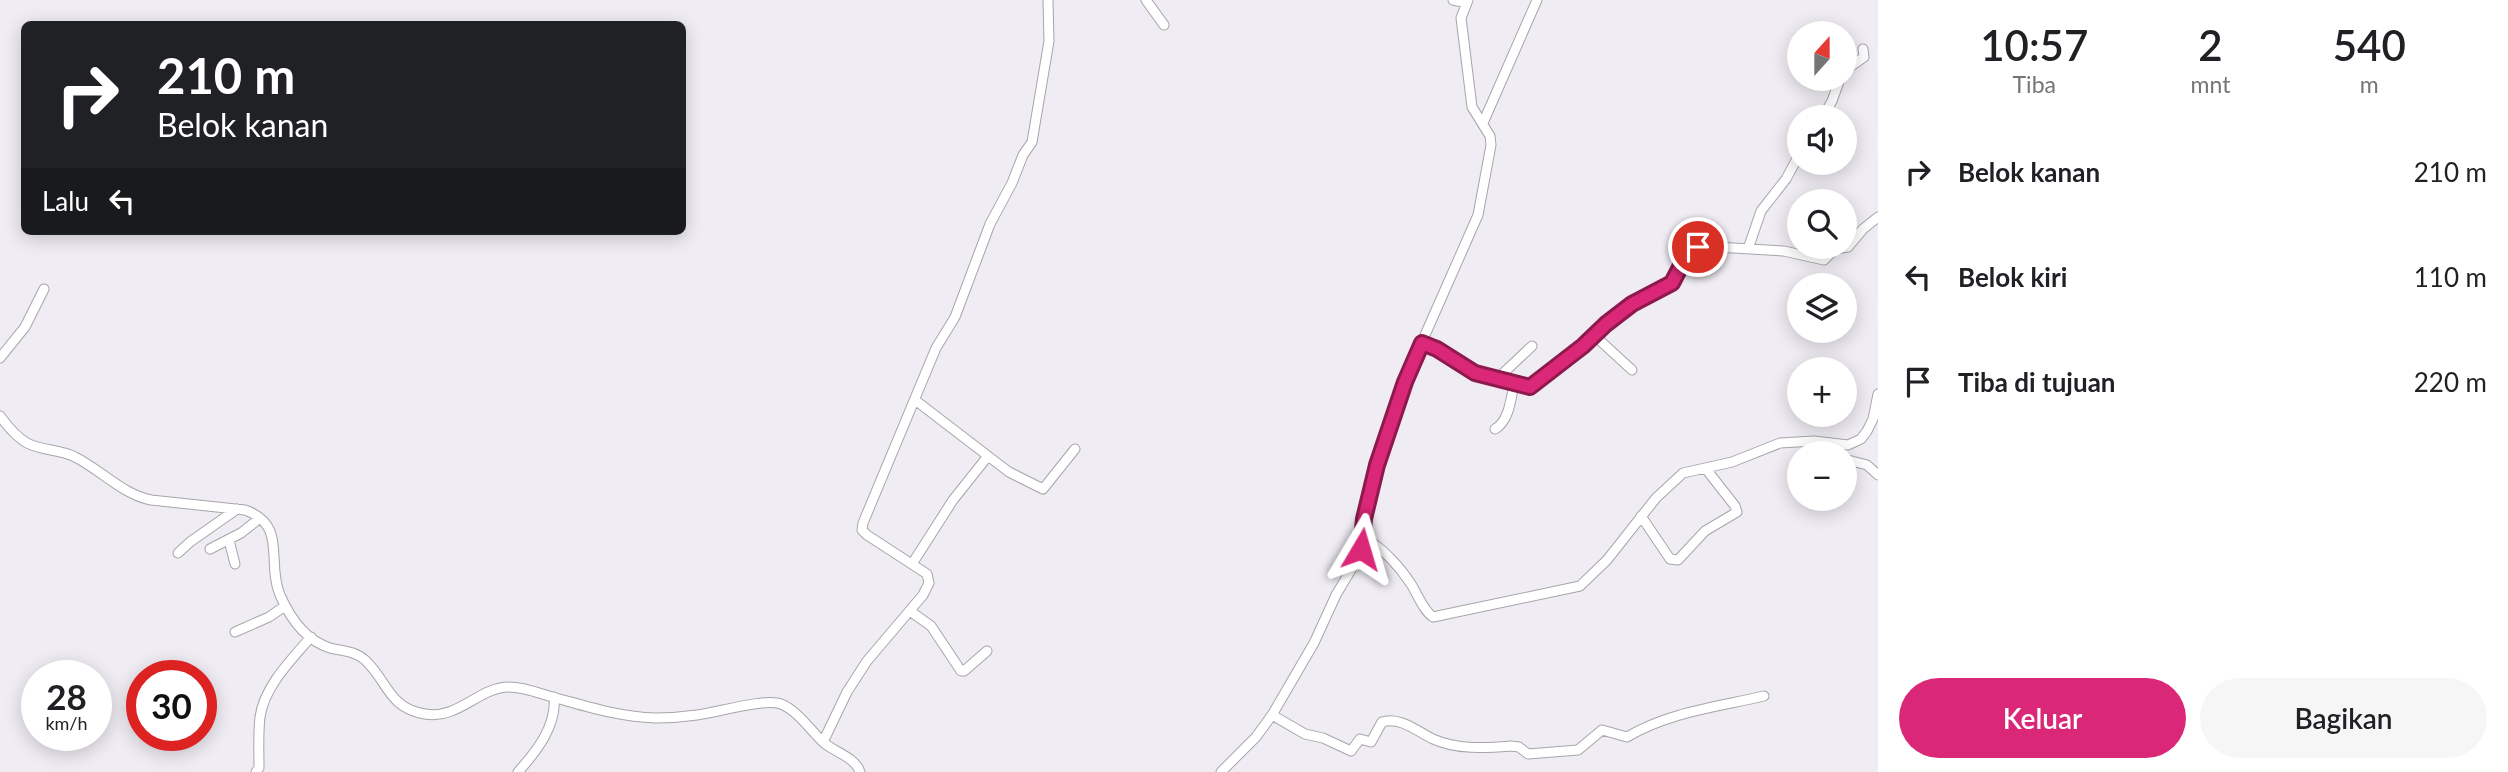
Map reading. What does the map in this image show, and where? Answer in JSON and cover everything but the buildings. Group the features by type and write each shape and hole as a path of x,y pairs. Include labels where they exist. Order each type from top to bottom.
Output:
{"street":[{"path":"823,742 847,692 862,669 923,595 929,578 862,530 936,348 955,317 990,224 1032,142 1049,41 1048,0"},
{"path":"1146,0 1164,25"},
{"path":"1221,772 1256,737 1272,715 1314,643 1336,595 1355,563 1363,537 1364,519 1377,465 1405,382 1480,207 1491,145 1490,136 1472,107 1461,18 1467,1 1453,0"},
{"path":"1483,123 1537,0"},
{"path":"1857,62 1864,57 1863,49"},
{"path":"1748,249 1761,212 1788,175"},
{"path":"1422,343 1437,349 1470,371 1530,387 1632,304 1672,283 1692,248 1784,251 1824,260 1835,249 1848,247 1863,229 1878,217"},
{"path":"0,358 25,327 44,289"},
{"path":"1595,336 1632,370"},
{"path":"1497,379 1532,346"},
{"path":"1495,429 1504,421 1514,384"},
{"path":"1857,441 1867,431 1873,419 1878,394"},
{"path":"915,400 1009,472 1043,489 1075,449"},
{"path":"0,416 13,433 26,442 75,457 138,497 237,509 260,518 269,527 273,538 276,582 285,606 294,620 310,638 365,660 394,700 418,713 443,714 459,709 497,689 510,687 621,715 655,718 699,715 779,703 823,742 854,762 860,772"},
{"path":"1363,537 1404,575 1431,616 1438,617 1580,586 1607,560 1641,516 1684,473 1732,462 1787,443"},
{"path":"912,564 953,500 988,456"},
{"path":"1857,462 1867,465 1878,475"},
{"path":"1641,516 1670,559 1678,560 1705,531 1737,512 1706,469"},
{"path":"178,553 237,509"},
{"path":"210,549 252,527 260,518"},
{"path":"229,540 235,564"},
{"path":"235,632 269,617 285,606"},
{"path":"910,611 931,626 961,671 987,651"},
{"path":"256,772 259,768 260,719 265,700 310,638"},
{"path":"1272,715 1305,734 1323,737 1351,751 1358,740 1371,742 1382,722 1390,720 1458,747 1511,746 1519,747 1528,754 1537,754 1578,750 1602,730 1627,737 1642,727 1670,717 1764,696"},
{"path":"518,772 548,729 553,716 554,697"}],"route":[{"path":"1361,549 1364,519 1377,465 1405,382 1422,343 1430,345 1475,373 1530,387 1632,304 1672,283 1688,252 1698,247"}]}
